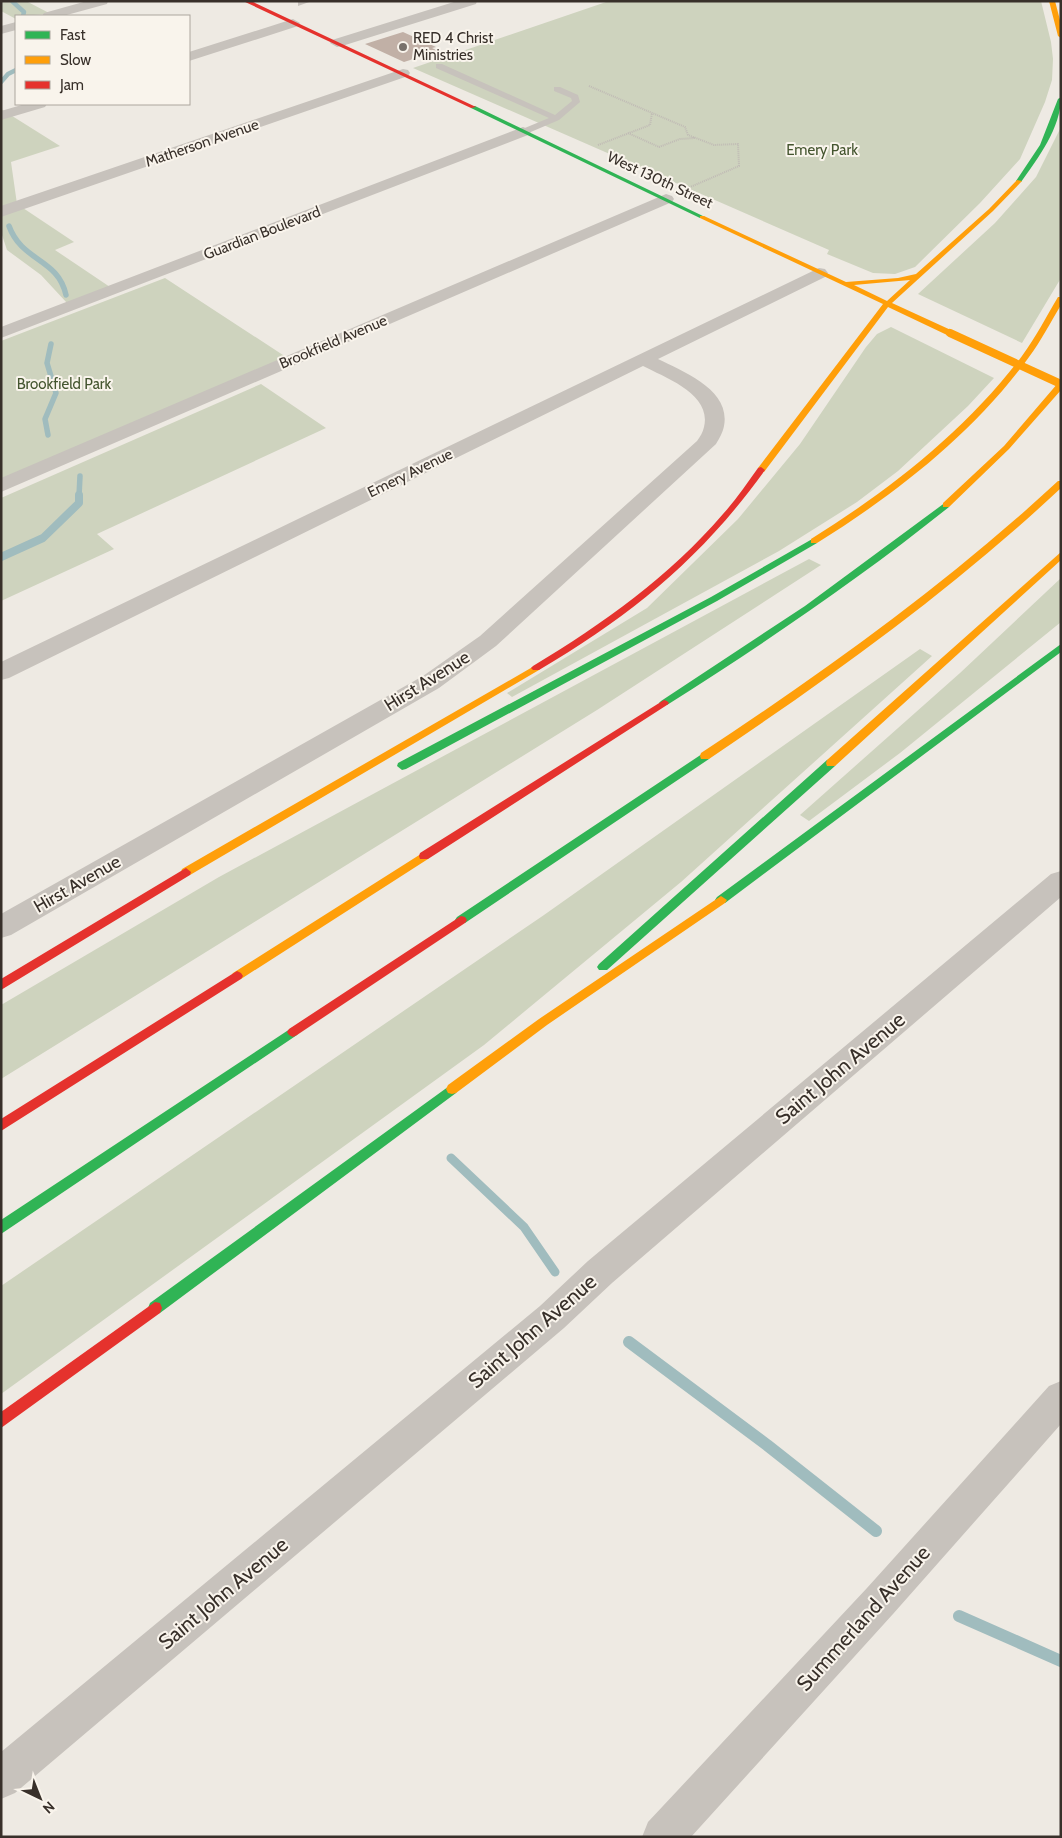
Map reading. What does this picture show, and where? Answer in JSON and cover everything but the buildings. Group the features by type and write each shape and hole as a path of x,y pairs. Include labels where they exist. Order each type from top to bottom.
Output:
{"main road":[{"name":"West 130th Street","path":"246,1 403,73 819,273 1061,385"},
{"path":"1052,1 1061,36"},
{"path":"1,985 240,839 570,648 649,591 686,559 723,520 887,304 921,275 1016,185 1043,145 1061,99"},
{"path":"844,284 898,280 921,275"},
{"path":"389,773 747,582 850,519 925,463 982,407 1034,344 1061,299"},
{"path":"1,1126 712,672 828,594 904,538 977,478 1044,408 1061,385"},
{"path":"1,1228 800,692 952,581 1061,484"},
{"path":"543,1022 625,946 944,662 1061,555"},
{"path":"1,1421 543,1022 656,947 870,791 1061,647"},
{"path":"68,945 261,842"}],"street":[{"path":"53,15 102,1"},
{"path":"337,43 471,1"},
{"path":"190,57 294,23"},
{"path":"1,30 15,26"},
{"name":"Matherson Avenue","path":"1,212 403,73"},
{"path":"1,116 37,105"},
{"name":"Guardian Boulevard","path":"1,334 523,132"},
{"name":"Brookfield Avenue","path":"1,486 666,199"},
{"name":"Emery Avenue","path":"1,672 819,273"},
{"name":"Hirst Avenue","path":"1,927 431,682 461,662 495,635 706,444 714,432 716,415 710,401 698,387 644,359"},
{"name":"Saint John Avenue","path":"1,1779 552,1318 600,1272 1061,881"},
{"name":"Summerland Avenue","path":"663,1837 880,1601 1061,1398"}],"lane":[{"path":"301,4 309,1"},
{"path":"439,66 556,118"},
{"path":"523,132 556,118 576,102 576,97 557,89"}],"path":[{"path":"584,85 685,127 688,135 714,145 738,144 739,166 683,190"},
{"path":"596,146 650,124 652,114"},
{"path":"628,133 659,147 680,139 696,138"}],"green space":[{"path":"1,1 26,1 51,14 15,15 15,18 1,11"},
{"name":"Emery Park","path":"609,1 1041,1 1051,42 1053,59 1052,80 1045,102 1020,159 980,203 915,267 895,274 873,273 827,254 829,250 413,68"},
{"path":"1,109 60,146 11,162 17,204 74,242 55,250 110,287 67,303 41,275 7,250 1,232"},
{"path":"1061,127 1061,278 1022,343 918,294 995,223 1036,177"},
{"name":"Brookfield Park","path":"165,278 286,357 1,481 1,341"},
{"path":"891,327 994,378 968,406 898,471 857,502 779,551 512,697 507,693 647,608 738,519 800,444 866,347 877,334"},
{"path":"261,384 326,428 97,534 114,549 1,601 1,498"},
{"path":"809,559 821,565 597,710 1,1079 1,1005 219,877"},
{"path":"1061,578 1061,622 900,753 809,821 800,815 960,673"},
{"path":"920,649 932,656 681,882 484,1045 1,1394 1,1286 544,915"}],"waterway":[{"path":"12,1 24,12 23,15"},
{"path":"1,82 8,74 15,70"},
{"path":"9,226 22,247 56,274 62,283 66,295"},
{"path":"48,435 45,419 56,393 47,363 51,344"},
{"path":"79,496 80,476"},
{"path":"1,557 43,538 79,503 79,496"},
{"path":"451,1158 524,1227 555,1272"},
{"path":"629,1342 767,1445 876,1531"},
{"path":"959,1616 1061,1661"}],"traffic: fast":[{"path":"1019,181 1043,145 1061,99"},
{"path":"473,107 702,217"},
{"path":"664,703 736,657 843,584 946,505"},
{"path":"402,766 714,599 814,541"},
{"path":"721,900 1061,647"},
{"path":"461,920 705,756"},
{"path":"603,967 831,763"},
{"path":"1,1228 293,1032"},
{"path":"155,1308 452,1089"}],"traffic: slow":[{"path":"1052,1 1061,36"},
{"path":"761,470 887,304 991,210 1019,181"},
{"path":"702,217 950,333"},
{"path":"844,284 898,280 921,275"},
{"path":"814,541 873,503 955,436 980,411 1025,357 1061,299"},
{"path":"950,333 1061,384"},
{"path":"946,505 1006,448 1061,385"},
{"path":"705,756 844,661 934,594 1020,521 1061,483"},
{"path":"831,763 1061,555"},
{"path":"186,872 536,668"},
{"path":"237,976 424,856"},
{"path":"452,1089 543,1022 721,900"}],"traffic: jam":[{"path":"246,1 473,107"},
{"path":"536,668 587,637 657,584 701,544 737,503 761,470"},
{"path":"424,856 664,703"},
{"path":"1,985 186,872"},
{"path":"293,1032 461,920"},
{"path":"1,1126 237,976"},
{"path":"1,1421 155,1308"}],"place":[{"name":"RED 4 Christ Ministries","path":"403,47"}]}
